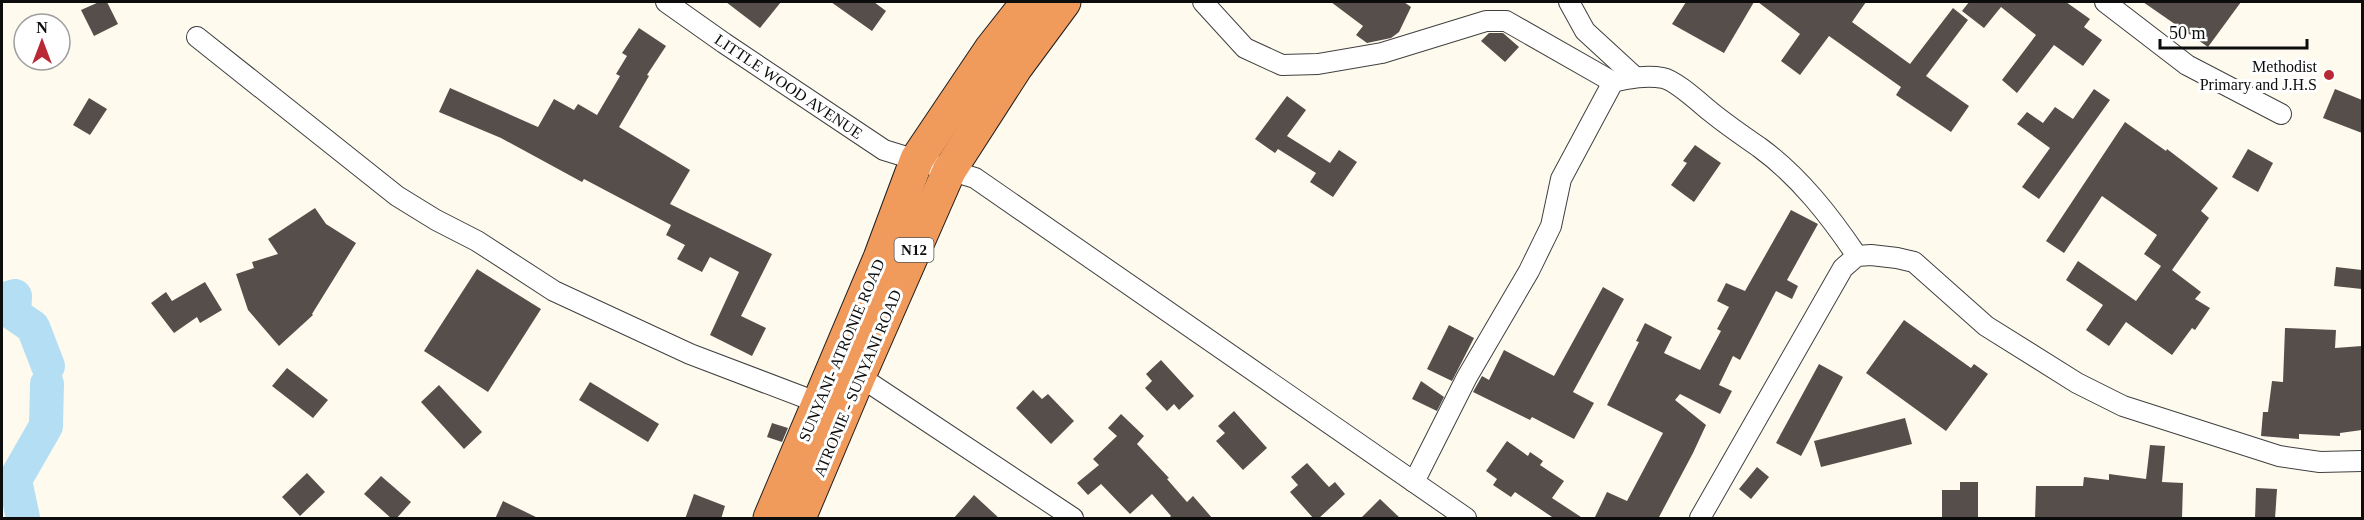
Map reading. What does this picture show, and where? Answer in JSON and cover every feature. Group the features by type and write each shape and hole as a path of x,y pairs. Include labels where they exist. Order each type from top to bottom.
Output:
{"highway":[{"name":"SUNYANI- ATRONIE ROAD","path":"770,519 880,258 917,159 991,50 1028,2"},
{"name":"ATRONIE - SUNYANI ROAD","path":"799,519 949,171 1016,67 1064,2"}],"street":[{"name":"LITTLE WOOD AVENUE","path":"666,2 884,150 975,178 1466,519"},
{"path":"1203,2 1245,48 1282,65 1317,64 1382,53 1486,21 1506,21 1613,82 1634,76 1665,78 1759,147 1814,198 1835,223 1857,256"},
{"path":"1569,2 1585,31 1634,76"},
{"path":"2105,2 2187,65 2281,114"},
{"path":"197,37 397,196 477,241 554,291 690,354 819,403"},
{"path":"1414,482 1467,377 1529,272 1551,226 1561,179 1613,82"},
{"path":"1700,519 1844,268 1857,256 1871,255 1914,262 1986,326 2077,383 2123,406 2279,456 2320,462 2362,461"},
{"path":"859,376 1072,519"}],"building":[{"path":"99,2 107,2 118,24 94,36 81,10"},
{"path":"726,2 781,2 760,28"},
{"path":"831,2 874,2 886,11 872,31"},
{"path":"1331,2 1404,2 1411,7 1399,32 1391,38 1367,43 1356,35 1363,26"},
{"path":"1686,2 1754,2 1724,53 1672,24"},
{"path":"1758,2 1866,2 1852,22 1910,64 1953,8 1968,20 1926,76 1969,106 1951,132 1896,95 1901,87 1829,36 1800,75 1781,61 1800,34"},
{"path":"1969,2 2066,2 2090,19 2084,27 2102,40 2083,66 2054,45 2017,93 2002,80 2036,35 2001,7 1984,28 1962,11"},
{"path":"2143,2 2241,2 2208,47"},
{"path":"639,28 666,46 647,75 649,76 619,127 690,170 670,204 772,254 741,316 766,328 752,356 710,335 739,272 710,257 702,272 677,259 685,245 666,235 671,225 584,179 582,182 501,138 439,112 450,88 538,127 554,99 574,110 578,104 597,115 620,76 616,74 627,56 622,53"},
{"path":"1489,33 1503,33 1519,47 1505,62 1481,41"},
{"path":"2094,89 2110,100 2039,199 2022,187 2050,148 2017,124 2027,112 2043,123 2055,107 2073,119"},
{"path":"2335,89 2362,100 2362,133 2323,118"},
{"path":"1287,96 1306,110 1287,136 1330,163 1339,150 1357,162 1333,197 1310,182 1316,173 1278,149 1275,153 1255,139"},
{"path":"89,98 107,109 90,135 73,125"},
{"path":"2125,122 2166,151 2167,149 2218,188 2201,211 2209,218 2172,270 2201,292 2195,299 2210,308 2195,330 2192,328 2172,355 2126,322 2109,346 2086,330 2103,305 2066,280 2078,261 2136,301 2161,266 2144,254 2157,235 2102,196 2064,253 2046,241"},
{"path":"1695,145 1721,163 1694,202 1671,185 1687,163 1683,161"},
{"path":"2248,149 2273,163 2258,192 2232,177"},
{"path":"315,208 326,224 356,243 313,315 279,346 248,310 236,274 254,268 252,262 278,254 268,239"},
{"path":"1791,210 1818,224 1787,280 1798,286 1792,299 1776,291 1740,360 1733,356 1719,385 1732,391 1720,414 1680,394 1675,400 1706,425 1658,519 1594,519 1607,492 1627,501 1663,433 1607,405 1639,342 1636,341 1645,323 1672,337 1664,353 1700,370 1721,331 1717,329 1729,307 1717,301 1726,283 1745,291"},
{"path":"2336,267 2362,270 2362,289 2334,286"},
{"path":"477,269 541,309 488,392 424,351"},
{"path":"205,282 222,310 200,323 197,317 174,333 151,303 166,292 172,301"},
{"path":"1603,287 1624,299 1573,392 1594,403 1574,439 1532,417 1530,420 1473,392 1482,376 1489,380 1504,350 1554,376"},
{"path":"1904,320 1971,368 1974,364 1988,374 1946,431 1866,373"},
{"path":"1449,325 1474,338 1452,381 1427,369"},
{"path":"2285,328 2336,330 2335,348 2362,346 2362,430 2340,433 2340,436 2299,434 2299,439 2261,436 2263,412 2268,412 2272,381 2283,382"},
{"path":"1161,360 1194,396 1179,410 1174,404 1167,411 1145,388 1152,381 1146,374"},
{"path":"1819,364 1843,377 1801,456 1776,443"},
{"path":"287,368 328,400 313,418 272,386"},
{"path":"1421,381 1444,397 1437,411 1412,399"},
{"path":"590,382 659,424 648,442 579,400"},
{"path":"439,385 482,432 464,449 421,402"},
{"path":"1033,390 1042,399 1048,394 1074,421 1051,444 1016,408"},
{"path":"1234,411 1267,448 1243,470 1216,441 1225,433 1218,426"},
{"path":"1121,414 1144,436 1137,444 1169,478 1167,479 1187,502 1193,496 1213,519 1168,519 1171,516 1152,494 1130,514 1101,484 1088,495 1077,483 1099,465 1093,459 1117,436 1108,428"},
{"path":"1905,418 1912,444 1821,467 1814,441"},
{"path":"772,423 788,428 782,442 767,437"},
{"path":"1507,441 1528,456 1530,452 1543,461 1540,465 1564,481 1552,498 1584,519 1555,519 1515,492 1511,497 1493,485 1497,479 1486,471"},
{"path":"2150,445 2165,446 2162,482 2183,483 2182,519 2035,519 2036,486 2083,486 2084,477 2109,480 2109,474 2146,479"},
{"path":"1307,463 1329,487 1335,482 1345,494 1318,519 1314,519 1290,492 1298,485 1291,477"},
{"path":"1757,467 1769,477 1751,499 1739,489"},
{"path":"307,473 325,492 300,516 282,497"},
{"path":"381,476 411,502 396,519 392,519 364,494"},
{"path":"1960,482 1978,482 1978,519 1942,518 1942,490 1960,490"},
{"path":"2256,488 2277,489 2275,519 2255,519"},
{"path":"694,494 725,506 721,519 685,519"},
{"path":"974,495 1000,519 953,519"},
{"path":"1380,499 1401,519 1360,519"},
{"path":"503,501 540,519 495,519"}],"waterway":[{"path":"2,300 15,296 14,314 33,327 48,366"},
{"path":"23,518 15,480 46,426 47,384"}],"place":[{"name":"Methodist Primary and J.H.S","path":"2329,75"}]}
